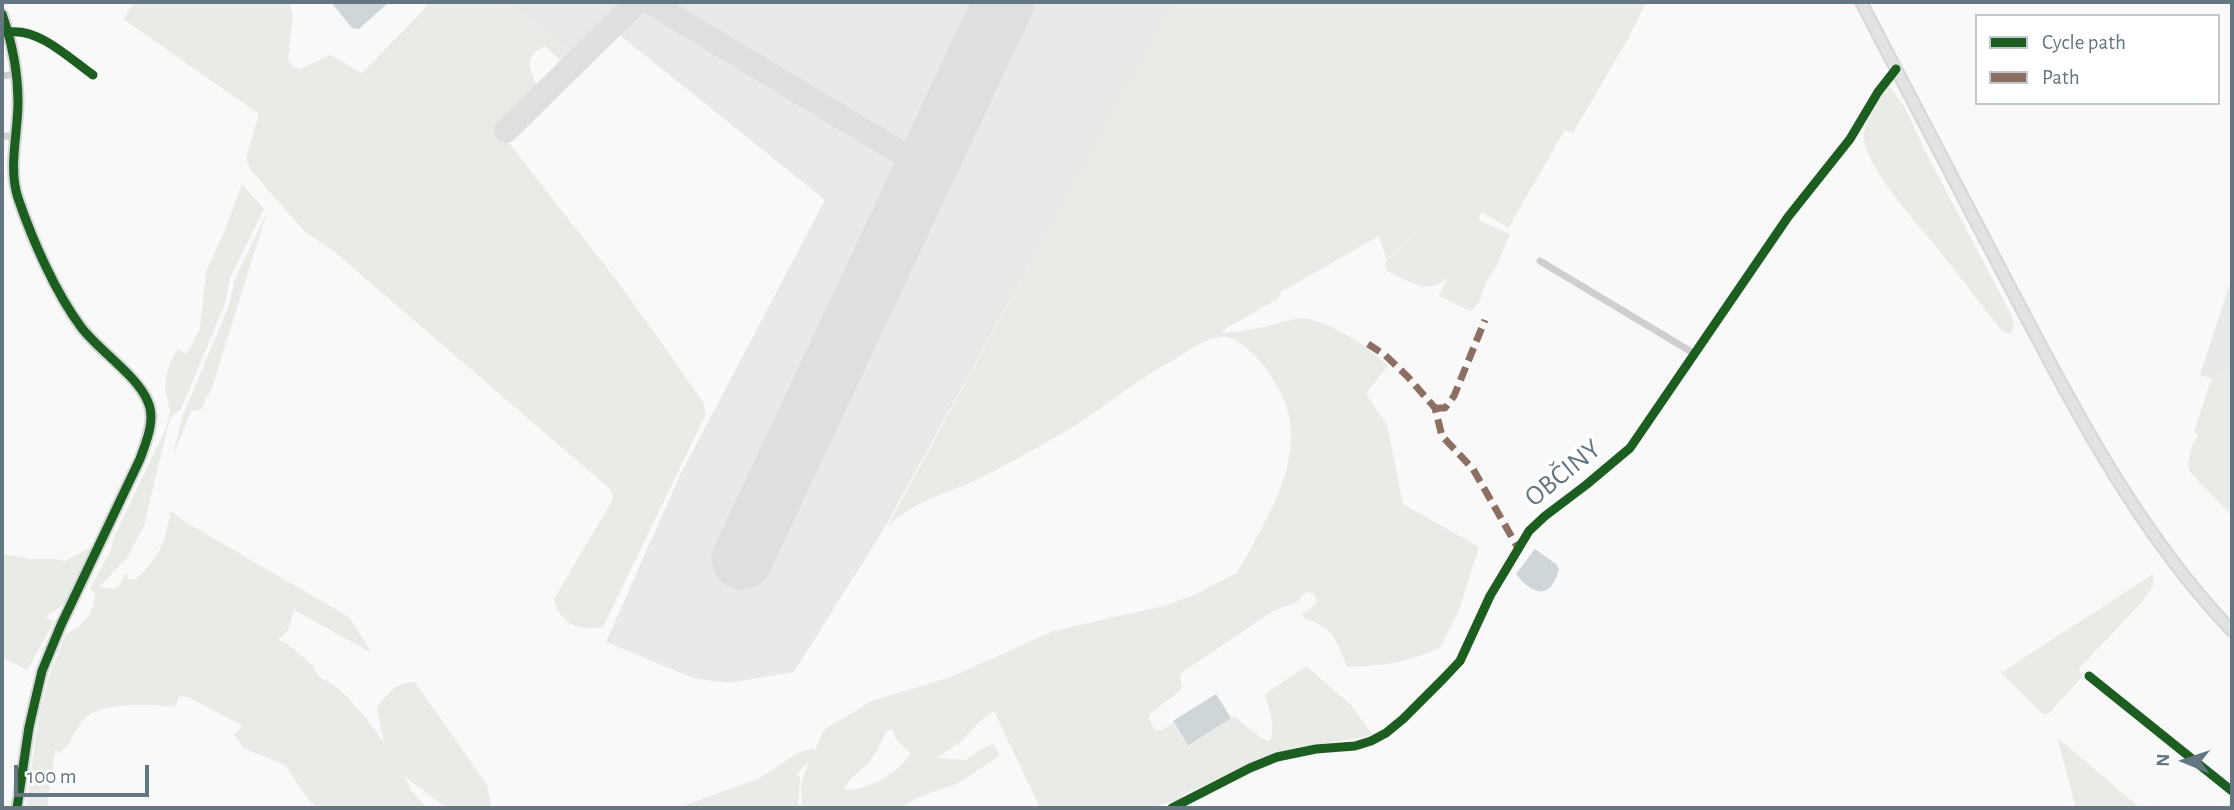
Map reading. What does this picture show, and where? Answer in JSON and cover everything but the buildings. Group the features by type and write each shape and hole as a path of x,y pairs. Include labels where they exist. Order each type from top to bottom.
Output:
{"main road":[{"path":"1861,2 2049,362 2101,455 2154,536 2189,582 2232,631"}],"street":[{"path":"2,14 9,32 17,74 15,185 18,197 48,271 81,327 141,390 151,412 148,436 140,459 42,671 29,727 17,808"},
{"path":"9,32 22,30 35,36 93,75"},
{"name":"OBČINY","path":"1172,808 1277,757 1371,741 1403,719 1443,679 1460,661 1490,596 1529,531 1630,448 1788,217 1850,139 1878,92 1896,69"},
{"path":"2,76 17,74"},
{"path":"2,136 16,136"},
{"path":"1540,261 1695,354"},
{"path":"2089,676 2232,791"}],"shaded area":[{"path":"135,2 289,2 293,16 288,60 300,69 330,55 362,73 431,2 508,2 570,52 563,63 545,46 537,50 530,60 530,65 539,90 497,128 621,286 703,402 706,414 603,627 586,628 572,624 561,615 554,599 612,501 613,494 610,489 337,254 304,231 250,169 246,158 259,114 123,19"},
{"path":"331,2 389,2 359,29 352,28"},
{"path":"508,2 1174,2 885,527 794,672 728,683 693,678 606,642 680,475 825,200 611,28 585,54 577,54 570,52"},
{"path":"1172,2 1646,2 1629,37 1573,133 1565,130 1508,228 1481,212 1478,220 1510,234 1473,310 1469,311 1439,296 1447,278 1432,286 1425,286 1386,270 1385,263 1432,219 1387,260 1379,236 1281,292 1279,298 1220,332 1239,332 1307,319 1345,334 1380,359 1388,366 1366,394 1387,425 1403,504 1479,547 1459,610 1440,648 1395,662 1347,667 1333,636 1322,626 1305,619 1302,614 1317,602 1313,593 1306,592 1296,603 1273,611 1180,674 1182,689 1150,714 1149,719 1155,730 1162,730 1173,723 1188,747 1234,716 1269,742 1272,725 1265,694 1306,666 1350,704 1372,734 1266,758 1185,794 1180,801 1155,808 1040,808 994,711 977,724 963,740 937,758 966,760 980,749 993,744 1000,755 952,786 915,799 901,808 802,808 801,783 809,762 796,774 800,776 798,808 677,808 760,778 798,753 813,748 815,751 828,727 872,701 951,677 1053,631 1164,606 1194,595 1236,573 1275,503 1283,481 1291,436 1288,414 1275,383 1256,357 1235,340 1214,338 1161,367 1049,441 974,481 915,506 886,529","holes":["892,729 897,741 911,753 899,767 872,784 862,788 844,789 871,760 887,730"]},
{"path":"1889,86 1905,108 2000,293 2014,322 2010,334 2003,332 1898,201 1875,167 1864,133 1868,118"},
{"path":"242,184 264,209 230,278 225,304 181,409 170,418 144,525 127,558 99,587 114,589 127,573 128,579 136,579 144,571 160,548 171,511 187,523 349,617 372,653 294,610 287,631 277,639 289,645 313,666 319,677 334,685 348,698 384,743 377,707 397,686 415,682 487,785 491,808 447,808 404,776 426,808 318,808 308,799 285,765 243,748 234,734 243,726 188,697 179,696 173,706 121,706 89,715 64,748 59,753 55,750 47,808 26,808 39,714 50,673 66,634 83,623 93,607 95,593 90,588 111,550 113,539 166,428 170,411 165,385 169,366 177,349 187,354 200,329 206,271"},
{"path":"267,212 210,394 208,393 202,409 191,411 173,456 182,417 228,308 235,279"},
{"path":"2232,277 2232,372 2216,373 2213,379 2200,375"},
{"path":"2232,372 2232,516 2189,471 2189,466 2190,452 2198,435 2194,432 2210,383 2216,373"},
{"path":"91,547 90,559 70,600 45,617 54,622 27,670 2,657 2,554 65,561"},
{"path":"1535,549 1559,569 1556,579 1546,590 1529,587 1516,574"},
{"path":"2153,574 2153,586 2143,601 2080,667 2079,671 2083,676 2047,715 2001,673"},
{"path":"1216,694 1231,718 1188,746 1173,721"},
{"path":"2057,737 2140,808 2076,808"}],"taxiway":[{"path":"506,131 637,2"},
{"path":"649,2 926,168"}],"runway":[{"path":"742,559 1004,2"}],"marked path":[{"path":"1435,408 1445,408 1454,396 1485,320"},
{"path":"1368,344 1385,355 1435,408 1442,436 1473,469 1518,548"}],"cycle path":[{"path":"2,14 17,80 14,174 18,198 37,248 71,313 89,336 143,392 151,416 140,459 42,671 29,727 17,808"},
{"path":"9,32 20,32 42,39 93,75"},
{"path":"1172,808 1277,757 1316,749 1355,746 1371,741 1403,719 1443,679 1460,661 1490,596 1529,531 1630,448 1788,217 1850,139 1878,92 1896,69"},
{"path":"2089,676 2232,791"}]}
